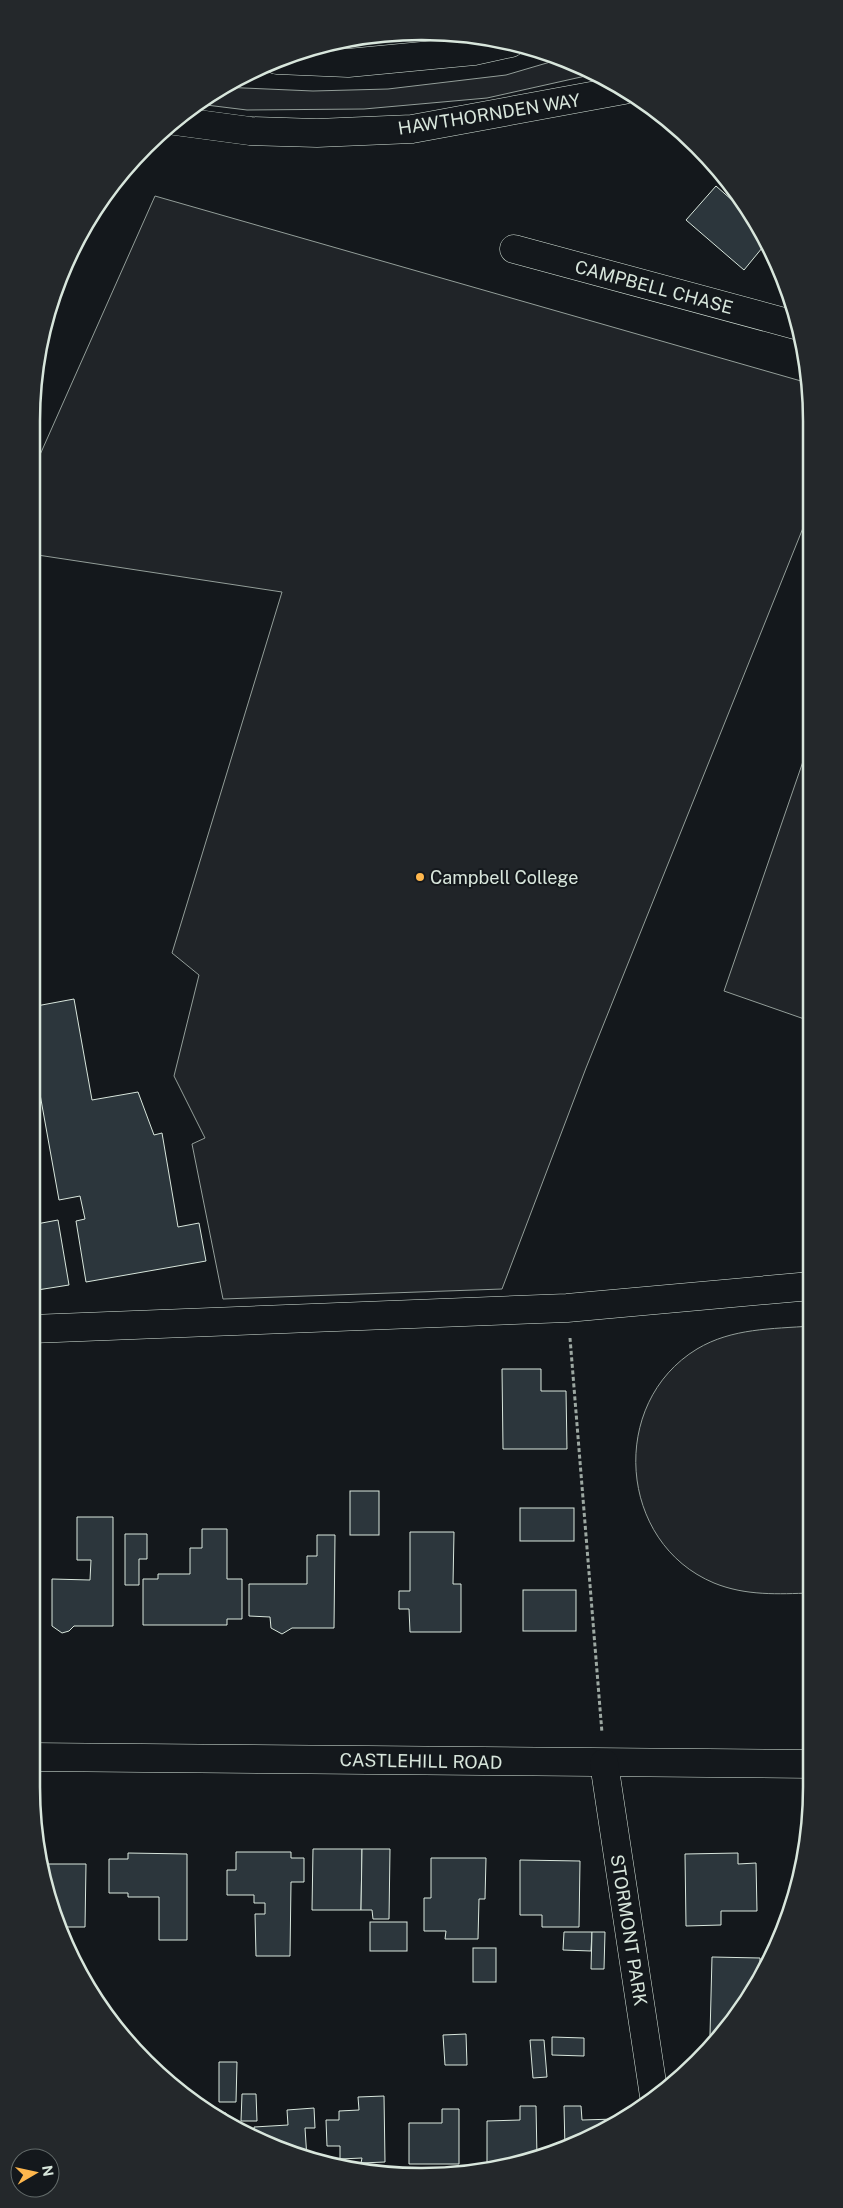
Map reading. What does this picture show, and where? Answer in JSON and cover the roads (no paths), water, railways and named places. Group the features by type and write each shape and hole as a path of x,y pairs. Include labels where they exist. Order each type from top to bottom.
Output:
{"main road":[{"path":"297,61 348,63 474,51 494,47"},
{"name":"HAWTHORNDEN WAY","path":"186,122 250,131 317,133 412,130 614,92"},
{"name":"CAMPBELL CHASE","path":"514,249 790,324"},
{"path":"40,1329 567,1308 803,1287"},
{"name":"CASTLEHILL ROAD","path":"40,1757 803,1764"},
{"name":"STORMONT PARK","path":"604,1763 653,2090"}],"place":[{"name":"Campbell College","path":"420,877"}]}
